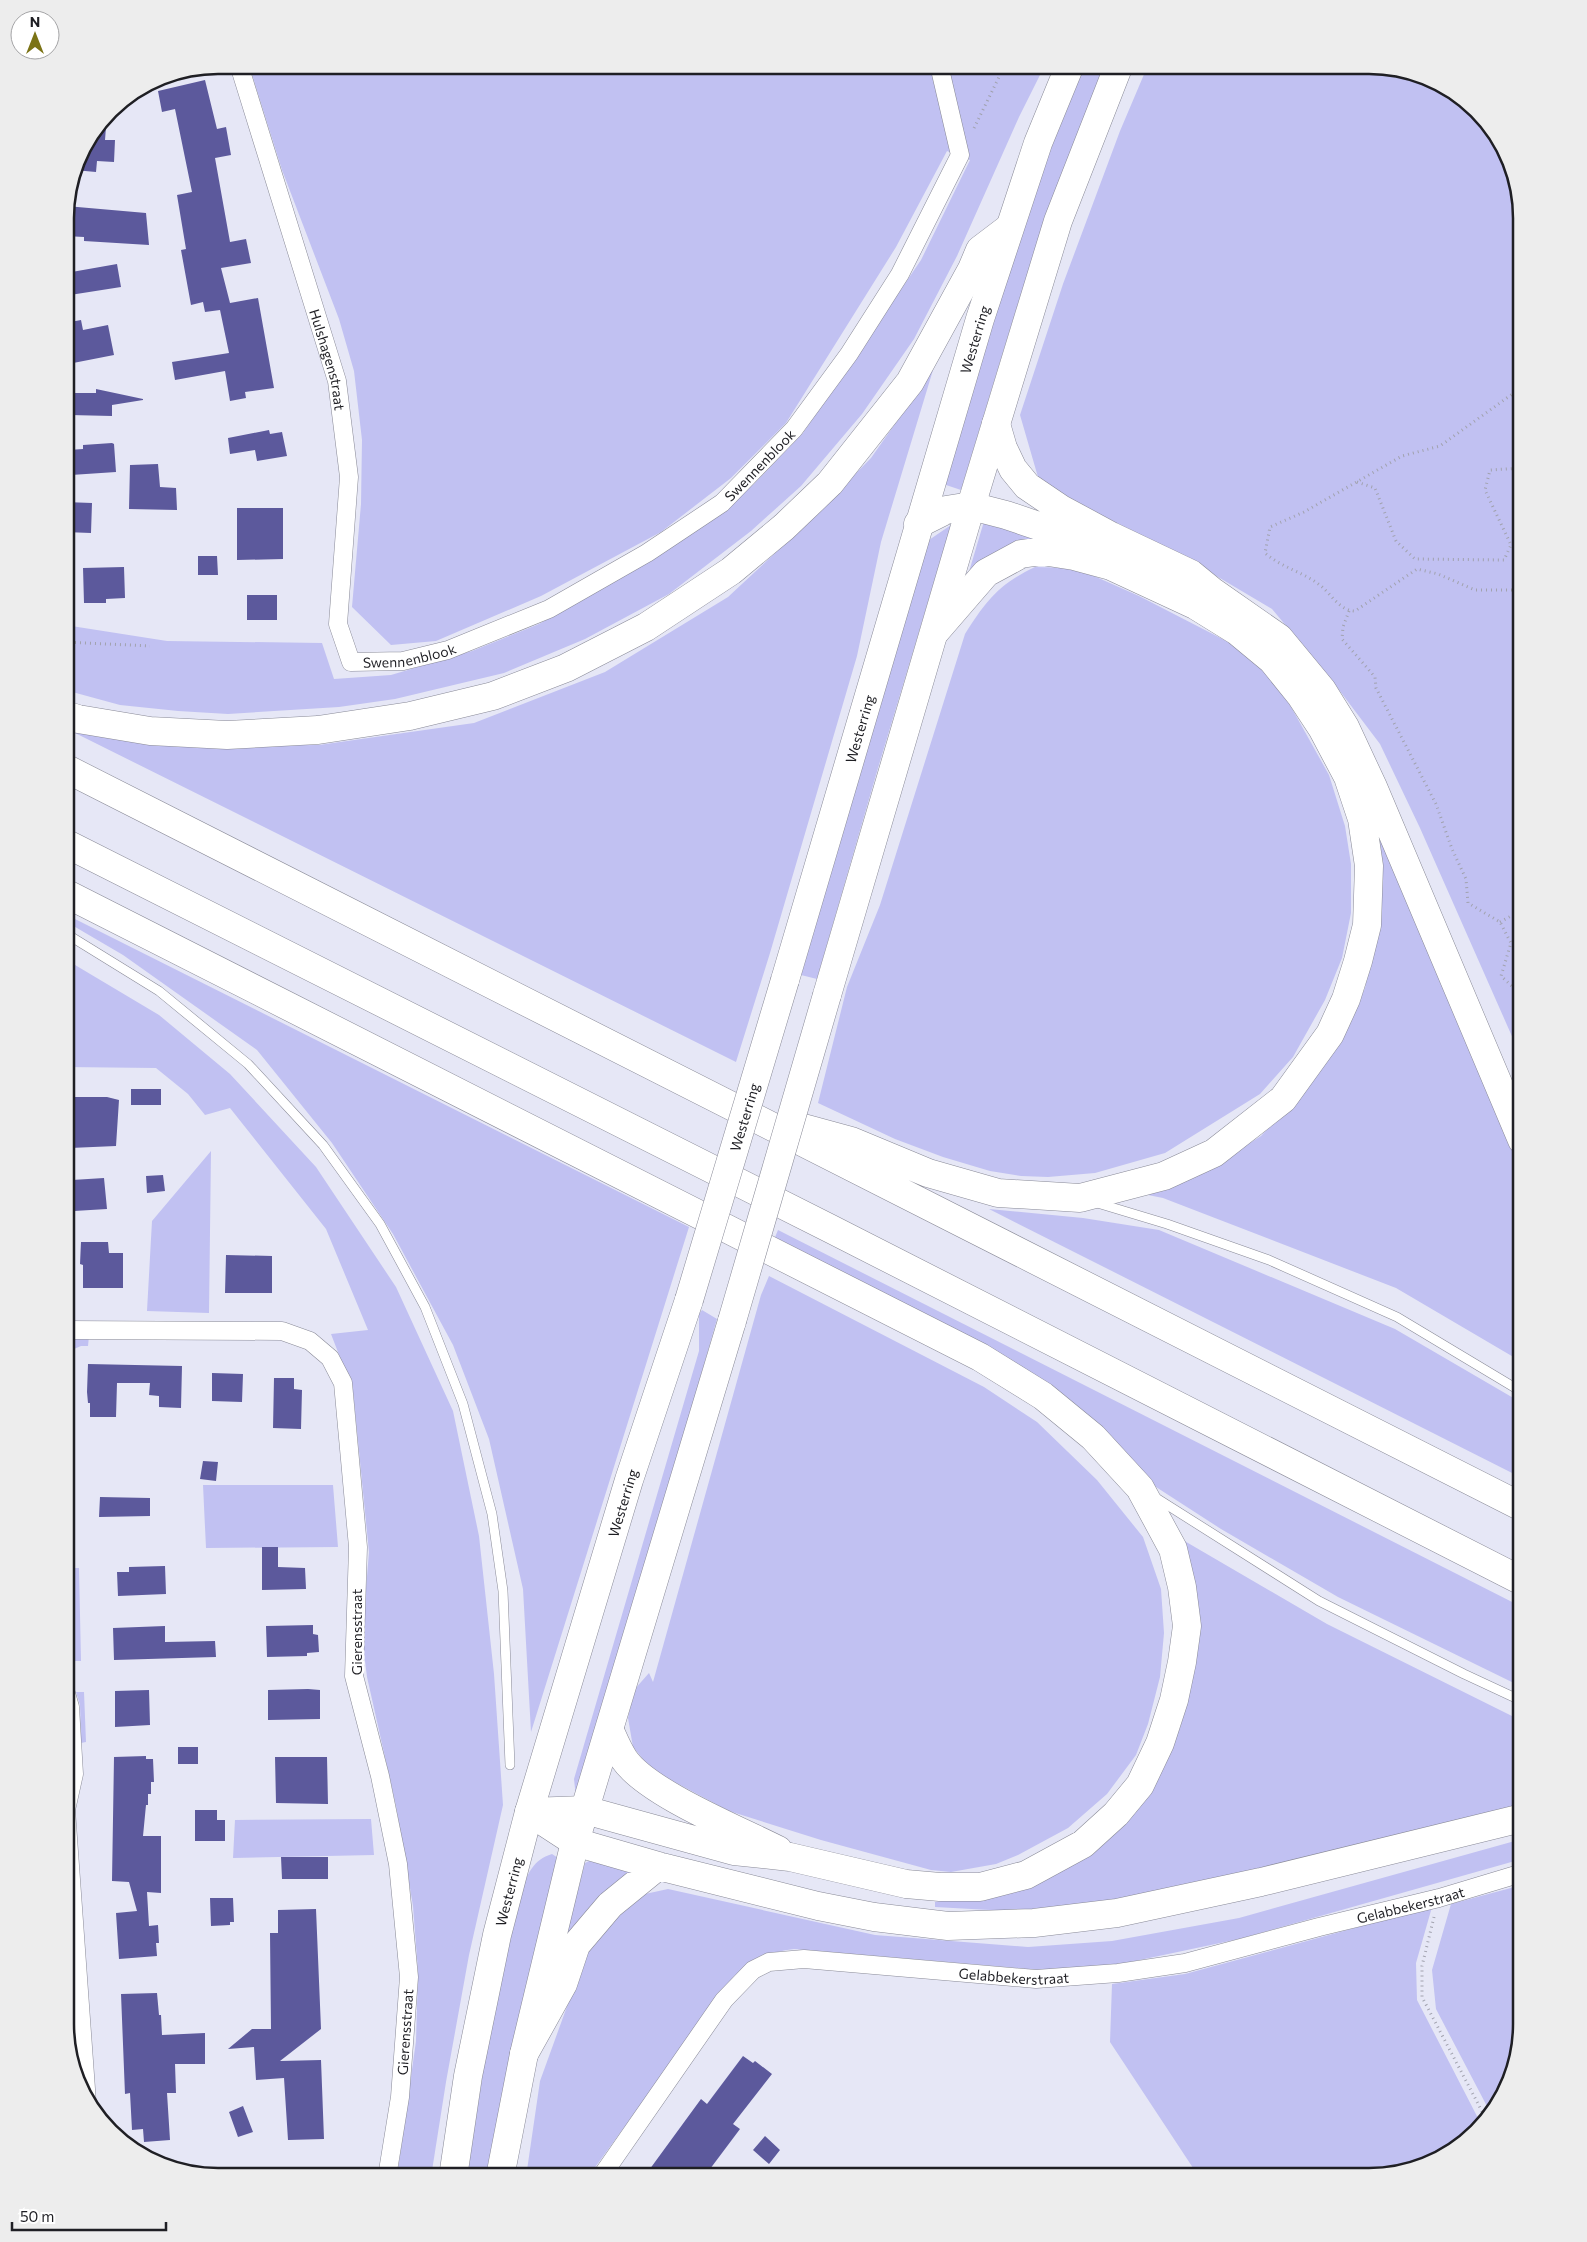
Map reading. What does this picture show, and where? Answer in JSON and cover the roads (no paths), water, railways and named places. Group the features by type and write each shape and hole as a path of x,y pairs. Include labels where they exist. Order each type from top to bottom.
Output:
{"highway":[{"name":"Westerring","path":"454,2168 468,2076 497,1935 529,1812 629,1480 689,1300 785,980 918,524 1009,228 1038,143 1066,74"},
{"path":"502,2168 524,2054 575,1842 732,1321 971,506 1058,221 1115,74"},
{"path":"74,718 150,731 227,735 318,730 410,716 493,696 566,668 646,627 731,571 784,526 830,483 910,382 972,269 980,250 1009,228"},
{"path":"996,424 1003,448 1013,468 1027,486 1061,509 1103,532 1192,574 1213,592 1279,638 1322,690 1345,727 1421,896 1513,1118"},
{"path":"918,524 946,510 971,506 1006,515 1136,560 1213,592"},
{"path":"747,1114 851,1141 928,1173 998,1193 1080,1198 1164,1176 1214,1153 1283,1099 1330,1034 1346,999 1358,962 1366,925 1369,866 1362,819 1348,778 1322,728 1301,696 1272,660 1237,631 1195,606 1111,566 1074,556 1042,551 1020,554 986,573 934,632"},
{"path":"74,773 1513,1503"},
{"path":"74,848 829,1228 1513,1576"},
{"path":"74,898 980,1357 1050,1402 1093,1437 1140,1488 1173,1549 1182,1587 1186,1626 1174,1700 1160,1743 1140,1785 1116,1814 1083,1844 1026,1875 980,1887 940,1887 906,1884 790,1857 734,1851 585,1810 529,1812"},
{"path":"610,1731 625,1760 652,1784 674,1798 790,1857"},
{"path":"529,1812 575,1842 658,1866 818,1906 874,1917 948,1926 1034,1923 1117,1913 1261,1882 1513,1820"},
{"path":"524,2054 563,1984 576,1945 610,1905 658,1866"}],"street":[{"name":"Hulshagenstraat","path":"242,74 337,381 349,477 338,624 350,662"},
{"name":"Swennenblook","path":"350,662 403,661 448,650 549,609 647,553 722,503 794,429 849,354 900,274 960,155 941,74"},
{"name":"Gierensstraat","path":"74,1330 282,1331 310,1341 330,1358 343,1383 358,1547 354,1676 380,1776 398,1864 409,1976 400,2097 388,2168"},
{"name":"Gelabbekerstraat","path":"607,2168 724,2000 753,1970 769,1962 804,1959 1036,1979 1118,1973 1185,1963 1439,1898 1513,1876"},
{"path":"74,1922 85,2080"}],"lane":[{"path":"74,939 159,991 248,1064 322,1145 380,1224 425,1308 462,1404 492,1514 503,1591 510,1765"},
{"path":"1080,1198 1167,1224 1269,1260 1397,1317 1513,1387"},
{"path":"1140,1488 1319,1601 1455,1670 1513,1697"}]}
